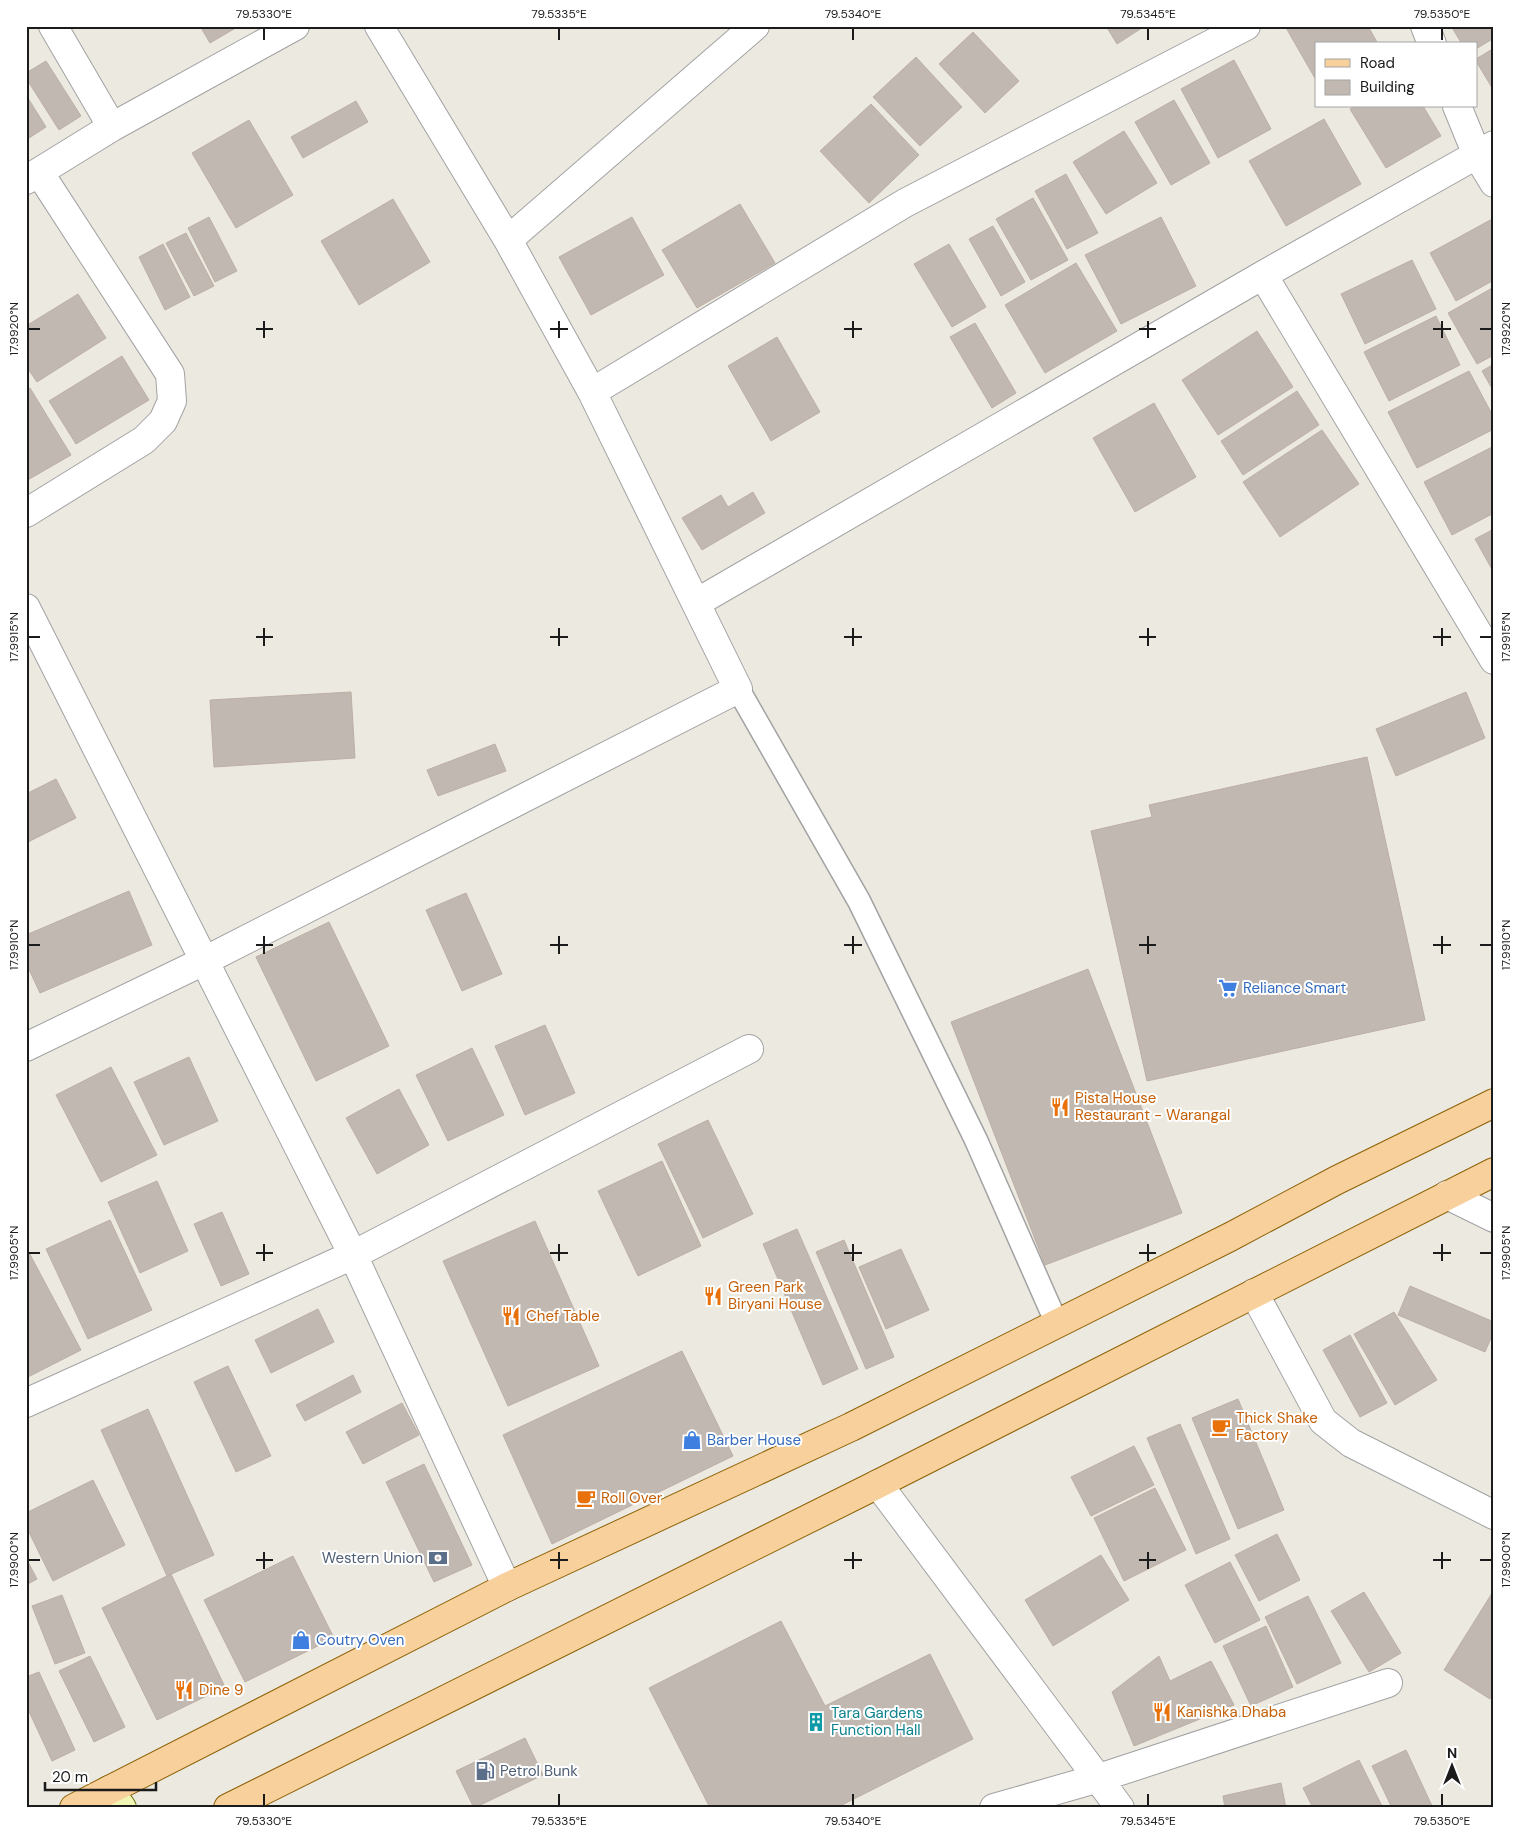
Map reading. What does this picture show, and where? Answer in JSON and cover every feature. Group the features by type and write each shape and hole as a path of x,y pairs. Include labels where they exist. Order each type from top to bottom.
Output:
{"main road":[{"path":"74,1808 116,1799 507,1587 851,1427 1057,1324 1337,1180 1494,1103"},
{"path":"228,1808 878,1484 1494,1172"}],"street":[{"path":"53,26 112,127"},
{"path":"26,513 144,440 163,421 172,401 170,374 33,176 112,127 295,26"},
{"path":"26,1047 204,961 738,689 592,392 508,240 379,26"},
{"path":"508,240 755,26"},
{"path":"592,392 905,203 1246,26"},
{"path":"1425,26 1431,42"},
{"path":"1459,108 1485,150 1494,183"},
{"path":"696,603 1263,275 1485,150"},
{"path":"1263,275 1494,660"},
{"path":"26,608 353,1255 507,1587"},
{"path":"26,1403 353,1255 749,1050"},
{"path":"1447,1195 1494,1218"},
{"path":"1254,1293 1323,1421 1352,1443 1494,1515"},
{"path":"878,1484 1120,1808"},
{"path":"994,1808 1099,1778 1388,1683"}],"lane":[{"path":"738,689 859,901 976,1140 1057,1324"}],"building":[{"path":"200,26 239,26 210,43"},
{"path":"1106,26 1145,26 1117,44"},
{"path":"1285,26 1368,26 1377,42 1315,42 1315,78"},
{"path":"1451,26 1494,26 1494,38 1478,48 1478,42 1461,42"},
{"path":"973,32 1019,81 985,113 939,64"},
{"path":"1494,48 1494,91 1478,64 1478,58"},
{"path":"916,57 962,107 920,146 873,97"},
{"path":"1234,60 1271,129 1218,158 1181,89"},
{"path":"46,61 81,116 59,130 26,78 26,73"},
{"path":"26,95 46,127 26,140"},
{"path":"1174,100 1210,163 1171,185 1135,122"},
{"path":"356,101 368,122 303,158 291,137"},
{"path":"871,104 919,155 869,203 820,151"},
{"path":"1424,108 1441,136 1386,168 1350,109"},
{"path":"1324,119 1361,184 1286,226 1249,161"},
{"path":"249,120 293,195 236,228 192,153"},
{"path":"1124,131 1157,183 1106,214 1073,162"},
{"path":"1066,174 1098,233 1067,249 1035,191"},
{"path":"1033,198 1068,260 1031,280 996,219"},
{"path":"393,199 430,262 359,305 321,241"},
{"path":"740,204 775,263 697,308 662,250"},
{"path":"209,217 237,271 215,282 188,228"},
{"path":"632,217 664,275 591,315 559,257"},
{"path":"1161,217 1196,286 1121,324 1085,255"},
{"path":"1494,218 1494,280 1456,301 1430,253"},
{"path":"993,226 1025,282 1001,296 969,239"},
{"path":"186,233 214,286 194,296 166,243"},
{"path":"163,244 190,297 165,310 139,257"},
{"path":"949,244 986,307 952,327 914,264"},
{"path":"1412,260 1436,309 1365,344 1341,294"},
{"path":"1076,263 1117,331 1045,373 1005,305"},
{"path":"1494,287 1494,355 1477,364 1448,313"},
{"path":"78,294 106,338 37,382 26,366 26,326"},
{"path":"1436,316 1460,365 1389,401 1364,352"},
{"path":"975,323 1016,393 992,408 950,337"},
{"path":"1257,331 1293,387 1218,435 1182,380"},
{"path":"777,337 820,412 771,441 728,366"},
{"path":"122,356 149,400 76,444 49,401"},
{"path":"1494,364 1494,392 1482,371"},
{"path":"1469,371 1494,418 1494,429 1417,468 1388,412"},
{"path":"30,388 71,455 26,481 26,391"},
{"path":"1297,391 1319,425 1243,475 1221,441"},
{"path":"1154,403 1196,477 1135,512 1093,438"},
{"path":"1322,430 1359,484 1280,537 1243,482"},
{"path":"1494,446 1494,513 1452,535 1424,482"},
{"path":"753,492 765,513 702,550 682,518 721,495 728,507"},
{"path":"1494,529 1494,573 1475,539"},
{"path":"351,692 355,758 214,767 210,700"},
{"path":"1466,692 1485,738 1396,776 1376,729"},
{"path":"495,744 506,771 438,796 427,770"},
{"path":"1367,757 1425,1020 1147,1081 1091,831 1152,817 1149,805"},
{"path":"56,779 76,818 26,843 26,794"},
{"path":"129,891 152,945 40,993 26,963 26,935"},
{"path":"466,893 502,974 462,991 426,910"},
{"path":"329,922 389,1046 316,1081 256,957"},
{"path":"1088,969 1182,1213 1045,1265 951,1022"},
{"path":"545,1025 575,1093 525,1115 495,1046"},
{"path":"472,1048 504,1115 448,1141 416,1075"},
{"path":"189,1057 218,1121 164,1145 134,1082"},
{"path":"111,1067 157,1155 101,1182 56,1095"},
{"path":"399,1089 429,1145 377,1174 346,1118"},
{"path":"708,1120 753,1214 703,1238 658,1144"},
{"path":"662,1161 701,1246 638,1276 598,1191"},
{"path":"157,1181 188,1251 140,1273 108,1202"},
{"path":"222,1212 249,1274 221,1286 194,1224"},
{"path":"110,1220 152,1310 88,1339 46,1249"},
{"path":"535,1221 599,1366 508,1406 443,1261"},
{"path":"797,1229 858,1369 823,1385 763,1244"},
{"path":"844,1240 894,1357 866,1369 816,1252"},
{"path":"26,1247 81,1350 26,1378"},
{"path":"901,1249 929,1310 886,1329 859,1267"},
{"path":"1410,1286 1494,1322 1494,1331 1485,1352 1398,1315"},
{"path":"318,1309 334,1342 271,1373 255,1340"},
{"path":"1394,1312 1437,1380 1395,1405 1354,1334"},
{"path":"1350,1335 1387,1403 1360,1417 1323,1350"},
{"path":"682,1351 733,1456 552,1544 503,1435"},
{"path":"228,1366 271,1456 236,1472 194,1382"},
{"path":"353,1375 361,1392 305,1421 296,1405"},
{"path":"1238,1399 1284,1510 1238,1529 1192,1418"},
{"path":"402,1403 419,1435 363,1464 346,1432"},
{"path":"148,1409 214,1555 167,1576 101,1430"},
{"path":"1180,1424 1230,1539 1196,1554 1147,1438"},
{"path":"1134,1446 1154,1485 1091,1516 1071,1477"},
{"path":"424,1464 472,1565 434,1582 386,1482"},
{"path":"93,1480 125,1545 53,1581 26,1526 26,1513"},
{"path":"1155,1488 1186,1550 1124,1581 1094,1518"},
{"path":"1277,1534 1300,1580 1259,1601 1235,1555"},
{"path":"1101,1555 1129,1600 1053,1646 1025,1600"},
{"path":"293,1556 334,1638 245,1682 204,1600"},
{"path":"26,1558 37,1579 26,1585"},
{"path":"1230,1562 1260,1620 1215,1643 1185,1585"},
{"path":"171,1574 225,1687 157,1720 102,1608"},
{"path":"1494,1590 1494,1693 1490,1699 1444,1670"},
{"path":"1364,1592 1401,1653 1369,1672 1331,1611"},
{"path":"62,1595 85,1653 55,1664 32,1606"},
{"path":"1308,1596 1341,1663 1297,1684 1265,1617"},
{"name":"Tara Gardens Function Hall","path":"781,1621 825,1706 930,1654 973,1739 836,1808 710,1808 649,1688"},
{"path":"1266,1626 1293,1687 1251,1706 1223,1646"},
{"path":"90,1656 125,1727 94,1742 59,1671"},
{"path":"1159,1656 1170,1681 1211,1661 1234,1705 1134,1746 1112,1692"},
{"path":"39,1672 75,1750 52,1761 26,1705 26,1677"},
{"path":"525,1738 543,1775 474,1808 456,1771"},
{"path":"1406,1750 1433,1808 1392,1808 1372,1766"},
{"path":"1359,1760 1383,1808 1313,1808 1303,1788"},
{"path":"1281,1783 1286,1808 1225,1808 1223,1796"}],"place":[{"name":"Reliance Smart","path":"1228,988"},
{"name":"Pista House Restaurant - Warangal","path":"1060,1107"},
{"name":"Green Park Biryani House","path":"713,1296"},
{"name":"Chef Table","path":"511,1316"},
{"name":"Thick Shake Factory","path":"1221,1427"},
{"name":"Barber House","path":"692,1440"},
{"name":"Roll Over","path":"586,1498"},
{"name":"Western Union","path":"438,1558"},
{"name":"Coutry Oven","path":"301,1640"},
{"name":"Dine 9","path":"184,1690"},
{"name":"Kanishka Dhaba","path":"1162,1712"},
{"name":"Tara Gardens Function Hall","path":"816,1722"},
{"name":"Petrol Bunk","path":"485,1771"}]}
